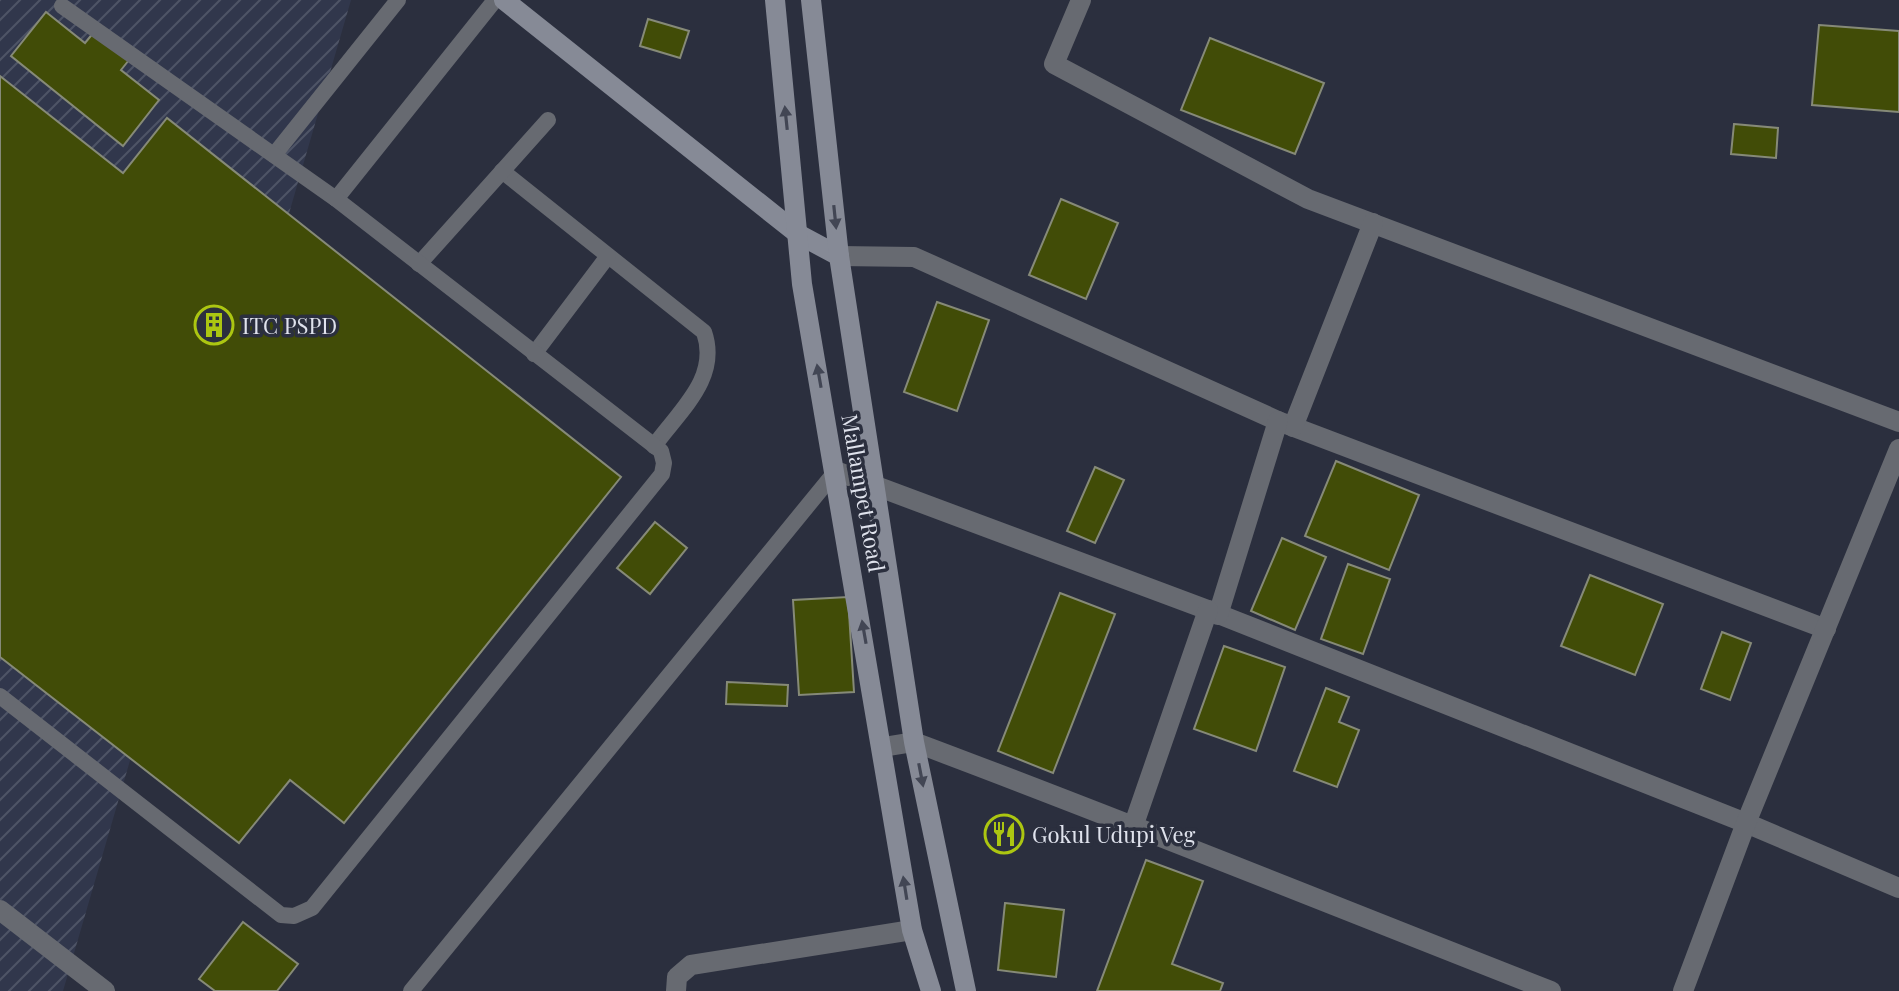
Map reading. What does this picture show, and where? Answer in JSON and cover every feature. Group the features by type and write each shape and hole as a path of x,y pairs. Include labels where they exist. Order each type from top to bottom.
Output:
{"main road":[{"path":"504,0 798,234 839,256"},
{"name":"Mallampet Road","path":"775,0 802,284 912,930 931,991"},
{"name":"Mallampet Road","path":"811,0 839,256 914,742 966,991"}],"street":[{"path":"1081,0 1054,64 1308,199 1899,422"},
{"path":"1134,824 1285,424 1373,223"},
{"path":"839,256 914,257 1285,424 1826,629"},
{"path":"1683,991 1746,823 1899,449"},
{"path":"836,471 1213,612 1746,823 1899,888"},
{"path":"883,747 914,742 1134,824 1207,857 1551,991"},
{"path":"0,910 105,991"},
{"path":"676,991 677,977 691,965 912,930"}],"lane":[{"path":"274,155 398,0"},
{"path":"336,199 495,0"},
{"path":"0,696 281,915 294,916 312,908 662,474 664,463 661,451 336,199 62,6"},
{"path":"419,264 548,120"},
{"path":"502,171 704,332 710,351 708,372 654,446"},
{"path":"534,354 608,256"},
{"path":"411,991 836,471"}],"shaded area":[{"path":"0,0 351,0 63,991 0,991"}],"building":[{"path":"46,12 85,43 94,32 129,60 121,70 159,100 123,146 11,56"},
{"path":"648,19 689,31 680,58 640,46"},
{"path":"1819,25 1899,31 1899,112 1812,105"},
{"path":"1210,38 1324,83 1295,154 1181,110"},
{"name":"ITC PSPD","path":"0,76 123,173 167,118 621,477 344,823 290,780 239,843 0,657"},
{"path":"1734,124 1778,128 1776,158 1731,154"},
{"path":"1061,199 1118,223 1086,299 1029,275"},
{"path":"937,302 989,320 957,411 904,392"},
{"path":"1336,461 1419,495 1389,570 1305,536"},
{"path":"1095,467 1124,480 1095,543 1067,531"},
{"path":"655,522 687,548 650,594 617,568"},
{"path":"1282,538 1326,557 1295,630 1251,611"},
{"path":"1348,564 1390,579 1363,654 1321,639"},
{"path":"1590,575 1663,604 1635,675 1561,646"},
{"path":"1060,593 1115,614 1053,773 998,751"},
{"path":"848,597 854,692 799,695 793,600"},
{"path":"1722,632 1751,643 1730,700 1701,689"},
{"path":"1224,646 1285,667 1256,751 1194,729"},
{"path":"727,682 788,685 787,706 726,704"},
{"path":"1326,688 1349,697 1339,722 1359,730 1337,787 1294,771"},
{"path":"1146,860 1203,881 1172,964 1223,983 1220,991 1097,991"},
{"path":"1005,903 1064,910 1056,977 998,970"},
{"path":"243,922 298,964 277,991 215,991 199,979"}],"place":[{"name":"ITC PSPD","path":"214,325"},
{"name":"Gokul Udupi Veg","path":"1004,834"}]}
